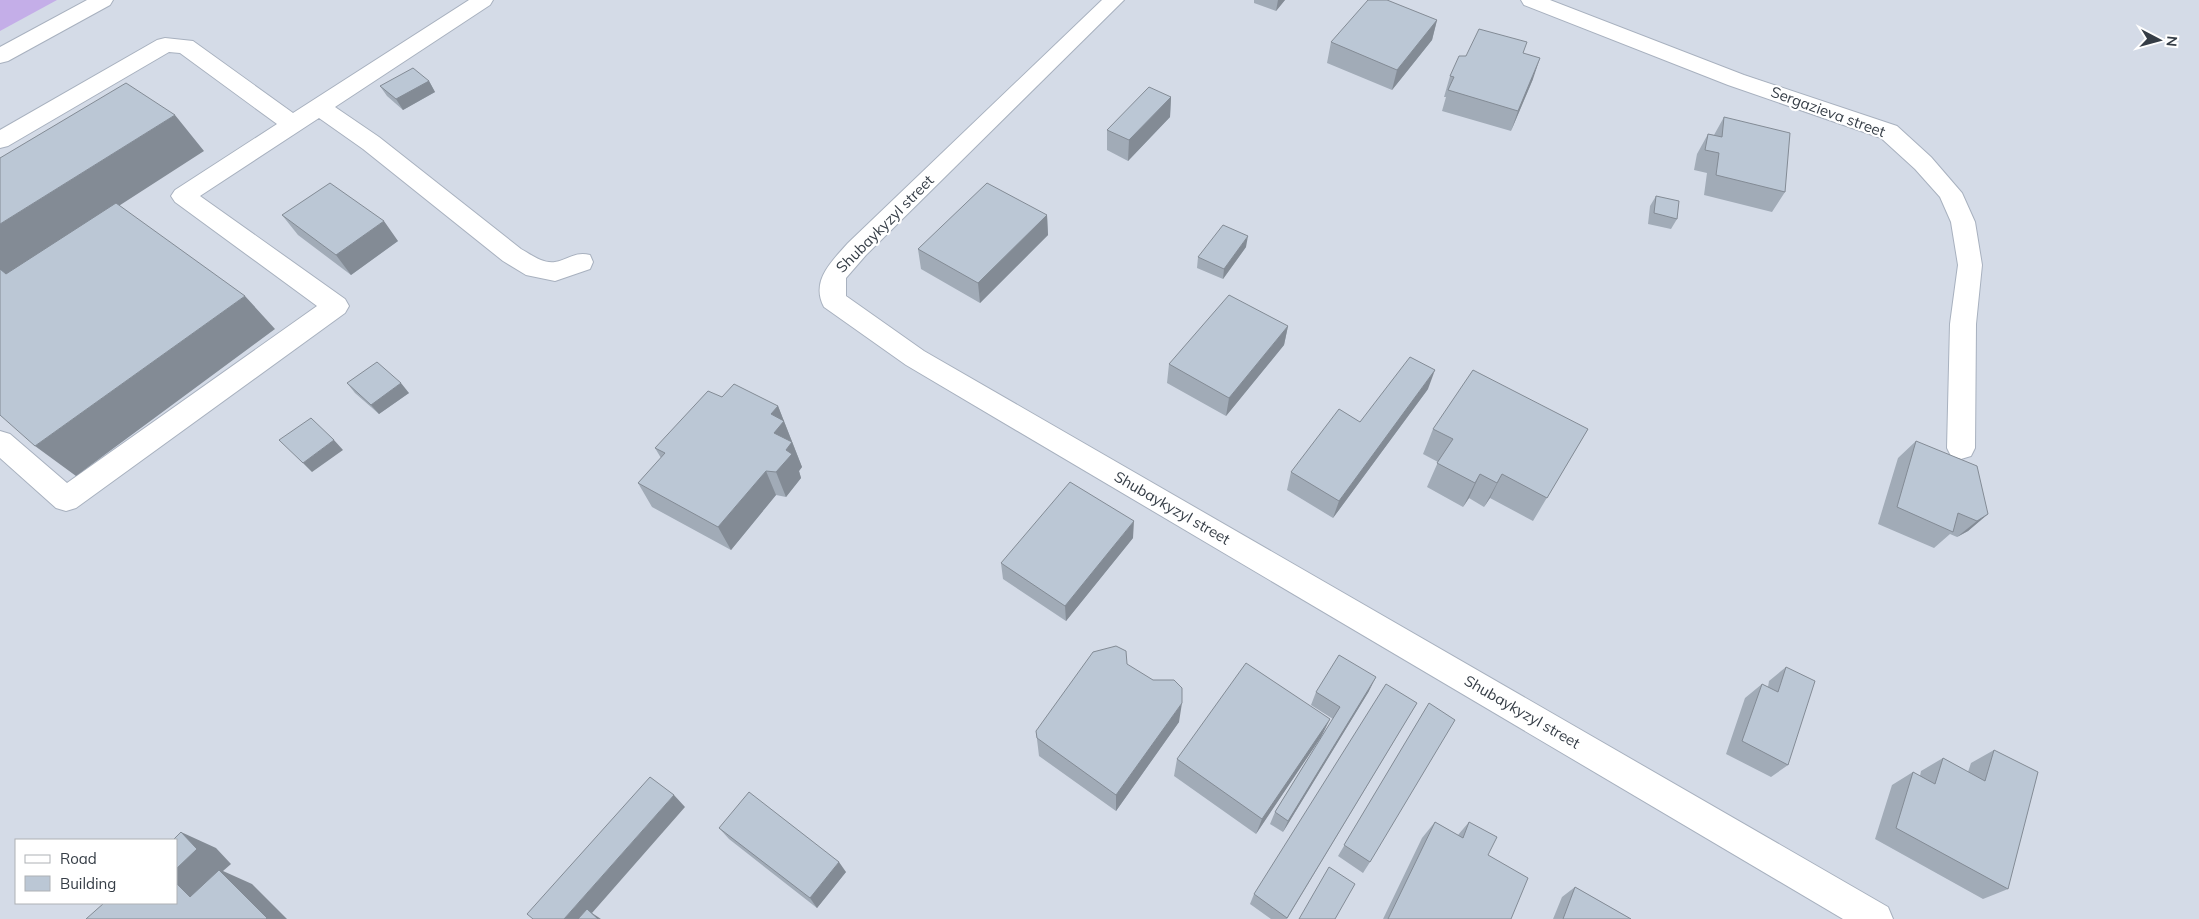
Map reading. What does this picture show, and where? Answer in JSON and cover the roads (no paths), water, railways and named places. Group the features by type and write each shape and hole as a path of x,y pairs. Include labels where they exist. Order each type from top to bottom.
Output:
{"street":[{"path":"0,56 103,0"},
{"path":"0,442 66,500 336,306 183,196 483,0"},
{"name":"Shubaykyzyl street","path":"1114,0 858,249 834,275 833,300 924,363 1876,919"},
{"name":"Sergazieva street","path":"1531,0 1736,80 1889,132 1923,162 1950,193 1963,222 1970,265 1963,324 1961,448"},
{"path":"0,140 165,45 185,46 293,124"},
{"path":"320,107 371,143 512,254 535,268 555,272 581,262"}]}
